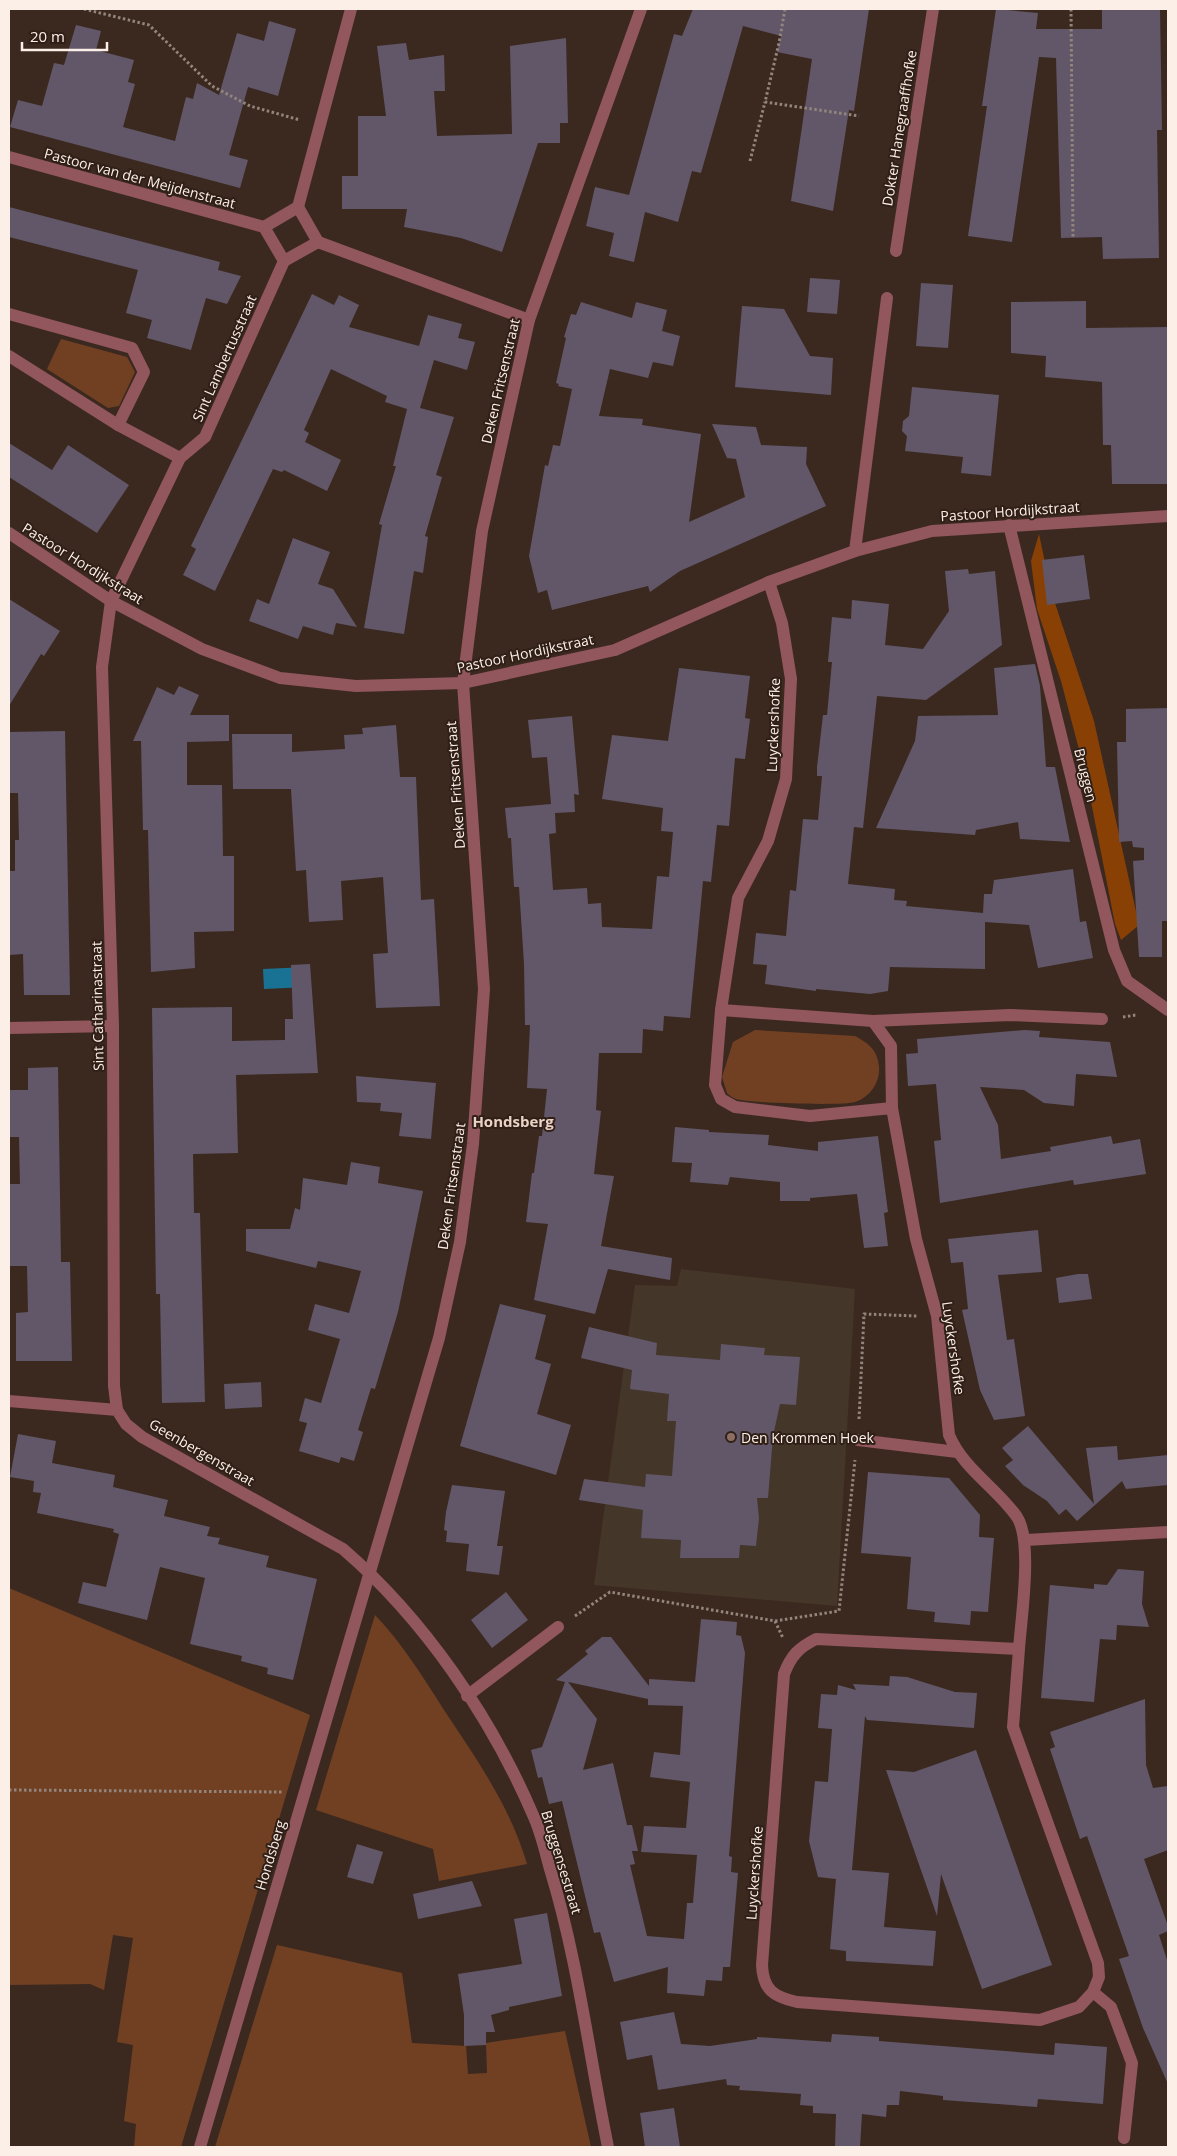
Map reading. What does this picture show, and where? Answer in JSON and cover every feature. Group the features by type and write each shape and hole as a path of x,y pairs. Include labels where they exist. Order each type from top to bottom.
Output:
{"street":[{"path":"351,9 298,206 318,242 529,320"},
{"name":"Deken Fritsenstraat","path":"369,1572 438,1338 460,1242 474,1144 484,989 463,683 482,531 529,320 641,9"},
{"name":"Dokter Hanegraaffhofke","path":"896,251 933,9"},
{"name":"Pastoor van der Meijdenstraat","path":"9,158 264,227"},
{"path":"298,206 264,227 284,261 318,242"},
{"name":"Sint Lambertusstraat","path":"111,601 180,458 205,438 284,261"},
{"path":"855,551 887,298"},
{"path":"9,314 132,348 144,372 118,425"},
{"path":"9,356 118,425 180,458"},
{"name":"Pastoor Hordijkstraat","path":"9,533 111,601 202,649 280,678 356,686 463,683 615,650 769,582 855,551 932,531 1009,524 1168,516"},
{"name":"Bruggen","path":"1009,524 1114,950 1127,981 1168,1010"},
{"name":"Luyckershofke","path":"769,582 782,623 791,679 786,780 768,841 738,898 721,1010 715,1085 721,1099 735,1107 810,1116 892,1108"},
{"name":"Sint Catharinastraat","path":"111,601 102,667 113,1026 114,1386 117,1410"},
{"path":"721,1010 873,1021 1010,1014 1102,1020"},
{"name":"Luyckershofke","path":"873,1021 891,1046 892,1108 916,1239 937,1316 949,1435 957,1452 1018,1518 1026,1540 1019,1649 1013,1727 1098,1963 1099,1977 1094,1992 1079,2007 1040,2020 797,2002 780,1998 771,1991 762,1976 784,1674 791,1657 800,1647 816,1639 1019,1649"},
{"path":"9,1028 113,1026"},
{"path":"9,1401 117,1410"},
{"name":"Geenbergenstraat","path":"117,1410 126,1424 142,1436 343,1549 369,1572"},
{"path":"858,1440 957,1452"},
{"path":"1026,1540 1168,1532"},
{"name":"Bruggensestraat","path":"369,1572 422,1631 492,1731 537,1826 557,1892 576,1971 608,2147"},
{"name":"Hondsberg","path":"200,2147 369,1572"},
{"path":"468,1696 558,1628"},
{"path":"1094,1992 1112,2007 1132,2063 1124,2138"}],"path":[{"path":"84,9 149,25 212,86 250,106 319,125"},
{"path":"750,161 779,43 785,9"},
{"path":"1071,9 1073,240"},
{"path":"765,102 859,116"},
{"path":"558,1628 610,1592 775,1620 839,1611 858,1440 864,1314 937,1316"},
{"path":"9,1790 274,1790 304,1795"}],"shaded area":[{"path":"61,339 127,357 135,372 119,406 108,408 47,369"},
{"path":"1039,534 1051,591 1094,721 1139,925 1121,940 1115,924 1086,776 1061,681 1037,609 1031,561"},
{"path":"755,1030 855,1036 868,1044 877,1056 879,1073 876,1084 865,1097 855,1102 847,1103 776,1103 735,1099 727,1093 722,1077 733,1042"},
{"name":"Den Krommen Hoek","path":"681,1269 855,1289 837,1606 594,1585 635,1285 677,1286"},
{"path":"9,1588 310,1715 181,2147 134,2147 136,2124 124,2121 133,2045 117,2042 133,1938 113,1935 104,1990 90,1984 9,1985"},
{"path":"375,1615 412,1661 492,1784 512,1823 527,1864 439,1881 433,1849 316,1810"},
{"path":"277,1945 402,1973 412,2043 466,2046 468,2074 487,2073 486,2043 565,2031 591,2147 215,2147"}],"water":[{"path":"307,967 308,987 264,989 263,969"}],"building":[{"path":"693,9 869,9 854,111 849,110 833,211 791,201 812,59 777,52 781,36 743,26 701,173 692,171 678,222 645,212 634,262 609,256 614,233 586,226 595,187 629,195 674,34 682,36"},
{"path":"996,9 1038,13 1036,29 1102,29 1102,9 1160,9 1162,130 1157,130 1159,258 1103,259 1102,237 1061,238 1056,58 1039,57 1012,242 968,236 987,106 982,106"},
{"path":"269,21 296,29 278,96 248,87 229,155 248,160 240,188 10,127 18,100 42,106 54,63 64,65 76,25 101,31 96,50 134,60 128,82 135,84 123,127 175,141 186,97 193,99 197,83 219,95 237,33 264,41"},
{"path":"566,38 568,123 560,123 560,143 538,143 502,252 461,238 404,227 407,209 342,209 342,176 358,176 358,116 386,116 377,46 406,43 409,60 444,55 445,91 434,91 437,136 512,134 510,46"},
{"path":"9,207 220,262 218,270 241,276 227,304 206,298 191,350 147,338 152,320 126,313 138,270 9,237"},
{"path":"810,278 840,280 837,314 807,312"},
{"path":"921,283 953,285 948,348 916,346"},
{"path":"312,294 334,305 339,295 359,305 349,327 419,346 428,315 462,324 458,338 475,342 467,370 434,360 420,408 454,417 436,475 442,477 425,536 428,537 423,573 414,571 404,634 364,628 382,525 379,524 396,466 393,466 407,409 385,402 387,396 331,369 304,430 309,433 305,442 341,460 327,491 284,470 282,472 273,469 215,591 183,575 196,549 191,546"},
{"path":"1086,301 1086,328 1167,327 1168,484 1112,484 1111,445 1103,445 1102,382 1045,377 1046,356 1011,353 1011,302"},
{"path":"581,302 632,318 636,302 667,310 662,331 680,336 673,366 653,362 648,378 610,369 599,416 643,419 642,425 701,434 689,522 745,497 736,459 727,458 712,424 756,427 761,445 807,447 806,464 826,506 680,571 650,592 648,586 552,610 547,590 538,593 529,556 545,465 548,466 553,445 560,446 572,389 558,386 559,384 556,383 566,338 564,337 571,314 576,315"},
{"path":"742,306 784,309 810,356 833,358 831,395 735,387"},
{"path":"912,387 999,395 991,476 961,473 963,457 905,451 907,436 902,431 903,421 909,416"},
{"path":"9,443 52,470 68,445 129,485 97,533 9,477"},
{"path":"293,538 330,552 318,584 333,589 357,627 336,623 333,635 303,626 298,639 249,621 257,599 269,604"},
{"path":"1084,555 1090,599 1047,605 1042,560"},
{"path":"968,569 969,574 995,571 1002,645 926,700 877,696 863,828 854,827 848,884 895,889 894,900 907,901 906,906 983,913 984,894 992,894 994,880 1073,869 1080,922 1086,921 1093,958 1038,968 1029,925 985,922 985,969 890,967 888,991 870,994 816,989 816,991 765,984 767,965 753,964 756,933 786,936 790,890 796,891 803,819 818,820 822,776 817,776 817,767 823,715 827,715 832,662 828,662 832,617 851,619 852,600 889,604 885,645 923,649 949,611 945,571"},
{"path":"9,599 60,631 44,656 41,654 9,706"},
{"path":"1035,664 1040,686 1046,767 1055,767 1070,842 1020,839 1018,822 976,830 975,835 876,828 915,741 918,716 998,715 994,668"},
{"path":"679,668 750,676 745,718 750,719 745,759 735,758 729,826 717,825 711,882 703,881 690,1018 664,1016 663,1031 643,1029 642,1053 599,1053 596,1110 601,1111 594,1174 614,1176 601,1246 672,1258 670,1280 608,1269 595,1314 534,1300 548,1224 526,1222 532,1173 534,1173 539,1136 542,1136 547,1089 527,1088 530,1025 525,1025 524,964 519,887 514,887 511,838 508,838 505,808 551,804 547,757 532,758 528,720 572,716 579,795 574,794 575,812 555,813 556,833 549,834 553,890 587,888 588,904 601,903 602,927 652,929 657,876 669,877 673,832 661,831 663,808 602,799 612,735 668,741"},
{"path":"179,686 199,695 190,715 229,715 229,741 187,742 187,785 222,785 223,856 234,856 234,931 194,932 195,968 151,972 148,830 143,830 141,741 133,741 157,687 174,695"},
{"path":"1168,708 1168,921 1162,921 1162,957 1139,957 1133,861 1144,860 1144,848 1133,847 1132,841 1119,842 1117,742 1126,742 1126,709"},
{"path":"396,725 400,777 416,777 421,900 434,899 440,1006 376,1008 373,954 388,953 383,877 341,881 343,920 309,922 306,870 296,871 291,789 233,789 232,734 292,734 292,752 345,749 344,735 363,734 362,728"},
{"path":"65,731 70,995 24,995 23,954 9,955 9,871 15,871 15,840 19,840 18,793 9,793 9,732"},
{"path":"310,964 318,1073 236,1075 238,1153 193,1154 194,1213 200,1213 205,1402 162,1403 160,1294 156,1294 152,1008 232,1007 232,1041 285,1040 285,1019 293,1019 291,965"},
{"path":"1024,1030 1040,1031 1039,1037 1110,1042 1117,1077 1076,1074 1074,1106 1044,1103 1024,1090 980,1087 998,1125 1001,1159 1051,1151 1050,1147 1111,1136 1113,1144 1140,1139 1146,1174 1074,1185 1073,1180 940,1203 934,1141 941,1140 936,1084 908,1086 906,1054 918,1053 917,1039"},
{"path":"58,1067 61,1262 70,1262 72,1361 16,1361 16,1313 28,1312 27,1266 9,1266 9,1184 20,1184 19,1137 9,1137 9,1090 28,1090 28,1068"},
{"path":"356,1076 436,1083 431,1139 399,1136 402,1113 380,1111 381,1103 357,1102"},
{"path":"675,1127 709,1130 709,1132 769,1135 768,1145 818,1151 818,1142 878,1136 888,1212 884,1213 888,1246 864,1248 857,1194 810,1198 810,1201 780,1201 780,1182 730,1177 728,1185 690,1182 692,1163 672,1162"},
{"path":"351,1162 380,1167 378,1183 423,1191 398,1312 375,1389 371,1388 358,1430 363,1432 354,1461 341,1457 339,1463 299,1451 307,1423 299,1421 305,1398 321,1403 340,1339 308,1330 315,1304 349,1313 361,1271 318,1261 316,1268 246,1251 246,1229 290,1229 295,1208 300,1210 303,1178 347,1185"},
{"path":"1038,1230 1042,1272 998,1275 1007,1340 1014,1339 1025,1416 994,1420 980,1390 962,1310 968,1309 963,1262 951,1263 948,1239"},
{"path":"1088,1274 1092,1299 1059,1303 1056,1278"},
{"path":"500,1304 546,1315 535,1359 551,1364 537,1414 571,1425 556,1475 460,1446"},
{"path":"589,1327 657,1343 656,1355 720,1360 721,1344 765,1348 764,1355 800,1357 796,1405 780,1404 773,1436 768,1498 757,1498 759,1518 756,1546 740,1545 739,1558 680,1558 681,1540 641,1538 643,1510 579,1500 584,1479 645,1487 646,1474 672,1476 676,1421 667,1421 669,1394 630,1389 632,1370 581,1358"},
{"path":"261,1382 262,1407 225,1409 224,1384"},
{"path":"1028,1426 1094,1504 1086,1448 1117,1446 1118,1460 1168,1455 1168,1485 1126,1489 1122,1481 1077,1521 1066,1509 1059,1515 1047,1501 1023,1485 1005,1466 1013,1460 1002,1448"},
{"path":"18,1434 56,1441 52,1463 115,1475 113,1487 168,1500 164,1516 210,1527 207,1536 220,1538 218,1544 269,1556 266,1567 317,1579 293,1680 267,1674 268,1668 241,1661 242,1656 190,1644 205,1578 160,1567 147,1620 78,1603 83,1582 106,1587 119,1534 113,1532 114,1529 37,1513 41,1493 33,1492 34,1481 10,1477"},
{"path":"868,1472 949,1478 980,1515 979,1537 994,1538 988,1612 971,1611 970,1625 934,1622 935,1612 907,1609 911,1557 861,1553"},
{"path":"452,1485 505,1491 497,1546 503,1546 499,1575 466,1571 469,1544 446,1542 447,1531 444,1530"},
{"path":"1118,1569 1144,1571 1142,1604 1149,1627 1117,1625 1116,1640 1100,1639 1094,1702 1041,1698 1050,1585 1094,1589 1094,1584 1107,1585"},
{"path":"506,1592 528,1620 492,1648 471,1620"},
{"path":"701,1619 737,1622 736,1635 741,1636 745,1653 729,1856 732,1857 731,1872 738,1873 730,1967 723,1967 722,1981 706,1980 704,1996 667,1993 668,1967 614,1982 600,1932 594,1933 562,1801 549,1804 542,1777 538,1778 531,1750 542,1747 552,1719 565,1682 556,1680 588,1654 585,1651 602,1637 611,1637 649,1686 649,1679 695,1682","holes":["568,1682 648,1699 648,1705 683,1706 680,1755 654,1752 650,1777 690,1782 686,1828 644,1826 641,1852 697,1855 693,1903 687,1903 684,1939 647,1936 630,1865 635,1864 632,1851 638,1851 632,1825 627,1825 613,1763 583,1770 597,1719"]},
{"path":"890,1676 907,1677 955,1692 977,1693 974,1728 867,1720 865,1716 852,1870 889,1873 884,1927 936,1931 933,1966 846,1961 846,1951 830,1949 836,1879 818,1877 809,1841 815,1781 828,1782 832,1729 818,1728 821,1694 837,1695 838,1685 856,1690 853,1684 889,1686"},
{"path":"1145,1699 1146,1765 1153,1788 1168,1786 1168,1850 1144,1859 1168,1926 1168,1931 1159,1935 1168,1963 1168,2084 1143,2028 1119,1959 1129,1956 1087,1836 1080,1839 1050,1749 1055,1747 1050,1732"},
{"path":"976,1750 1052,1965 982,1989 941,1874 937,1916 886,1770 914,1772"},
{"path":"357,1844 383,1852 373,1884 347,1877"},
{"path":"472,1881 482,1906 418,1919 413,1894"},
{"path":"547,1913 562,1996 509,2007 509,2010 491,2015 495,2032 486,2032 486,2045 464,2046 464,2015 458,1974 522,1964 514,1919"},
{"path":"674,2012 681,2044 710,2046 757,2039 757,2037 831,2042 832,2034 879,2037 879,2041 1054,2055 1055,2043 1107,2047 1103,2104 1038,2099 1037,2107 943,2100 943,2096 900,2091 899,2105 887,2105 886,2117 862,2114 860,2147 835,2147 836,2114 813,2113 813,2106 800,2105 801,2094 739,2090 740,2086 727,2085 726,2079 658,2090 652,2055 627,2060 620,2022"},
{"path":"674,2108 680,2147 645,2147 640,2113"}],"place":[{"name":"Den Krommen Hoek","path":"731,1437"}],"district":[{"name":"Hondsberg","path":"513,1121"}]}
